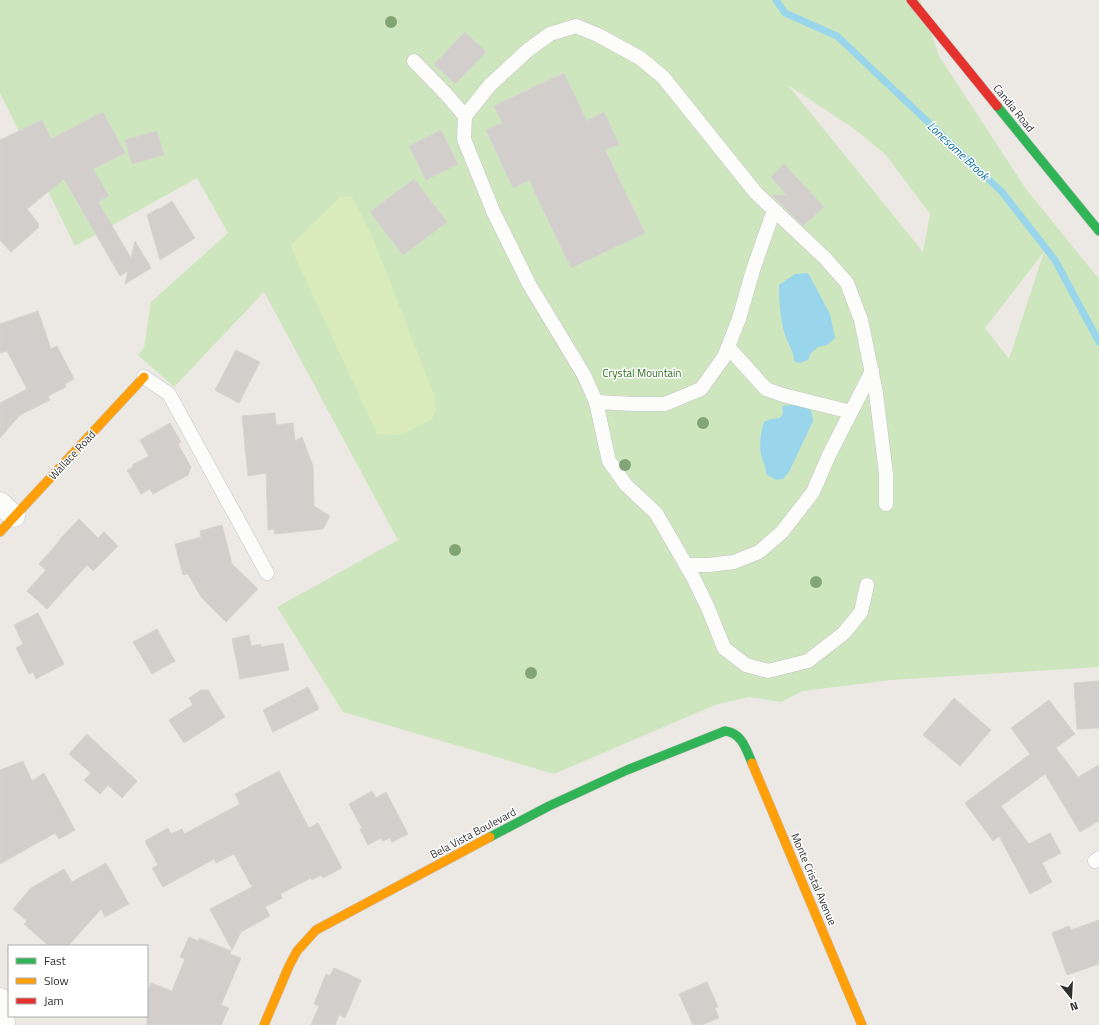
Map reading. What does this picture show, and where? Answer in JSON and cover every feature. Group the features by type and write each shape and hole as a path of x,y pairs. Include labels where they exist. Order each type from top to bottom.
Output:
{"street":[{"name":"Candia Road","path":"911,0 1099,231"},
{"name":"Wallace Road","path":"5,517 144,377"},
{"name":"Bela Vista Boulevard","path":"264,1025 289,966 297,952 316,930 549,806 627,770 725,731 733,732 744,741"},
{"name":"Monte Cristal Avenue","path":"744,741 862,1025"},
{"path":"0,999 2,1003 4,1025"}],"lane":[{"path":"866,584 861,612 844,633 808,661 768,671 746,665 724,648 708,608 686,564 656,513 626,486 609,461 596,402 584,376 529,284 493,210 464,139 465,116 490,85 528,50 550,34 576,26 598,35 640,58 663,77 756,193 825,258 847,284 861,320 876,393 886,474 886,504"},
{"path":"414,61 465,116"},
{"path":"596,402 665,404 701,389 724,357 739,319 753,270 774,210"},
{"path":"728,347 766,388 783,395 851,412"},
{"path":"686,564 709,565 734,562 759,552 782,532 813,492 829,455 872,371"},
{"path":"144,377 170,394 268,572"}],"green space":[{"name":"Crystal Mountain","path":"0,0 920,0 939,56 1026,189 1099,279 1099,667 891,680 803,691 781,702 749,697 715,705 554,774 343,712 277,607 398,540 264,292 174,387 138,355 144,348 151,302 228,233 197,178 75,246 0,93","holes":["788,85 853,128 885,154 930,214 923,252","1044,252 1009,359 985,328"]},
{"path":"341,196 352,197 369,229 434,394 436,411 432,419 401,435 377,434 295,257 291,245"}],"water":[{"path":"808,273 830,314 835,338 827,345 818,347 811,353 808,360 799,363 794,361 791,348 783,329 780,310 779,285 795,274"},
{"path":"799,404 810,410 813,421 789,472 783,479 776,480 766,474 761,455 760,447 764,422 771,419 780,418 783,413 782,406"}],"building":[{"path":"465,32 486,52 455,84 434,64"},
{"path":"564,73 587,121 604,112 619,144 605,150 645,233 571,268 529,180 513,188 486,130 502,123 494,106"},
{"path":"103,112 125,153 93,169 109,196 98,202 131,258 135,241 151,268 125,284 128,271 120,276 64,179 27,209 39,224 39,227 11,252 0,240 0,140 42,120 51,139"},
{"path":"441,130 458,164 426,180 409,146"},
{"path":"157,131 164,155 132,164 125,140"},
{"path":"784,164 824,207 803,226 772,195 787,195 771,177"},
{"path":"414,179 447,222 403,255 370,212"},
{"path":"172,201 195,238 160,260 147,215"},
{"path":"38,311 51,349 57,346 74,379 65,384 66,387 48,396 50,400 20,415 0,438 0,403 27,389 7,351 0,353 0,324"},
{"path":"236,350 260,362 239,403 215,390"},
{"path":"275,413 276,425 293,423 295,441 302,437 313,466 314,506 330,516 323,529 275,534 274,529 268,530 266,473 248,476 242,416"},
{"path":"170,423 181,442 178,444 191,467 188,475 153,494 150,489 141,494 127,470 133,467 132,465 149,456 140,440"},
{"path":"79,519 98,538 104,532 118,546 93,571 87,565 47,609 27,591 46,570 39,564"},
{"path":"222,525 232,564 258,589 226,622 201,597 188,574 183,575 175,544 201,537 200,531"},
{"path":"38,613 64,664 36,679 33,672 29,674 16,648 23,644 14,625"},
{"path":"157,629 175,661 152,674 133,642"},
{"path":"249,635 251,646 261,644 261,647 283,643 289,670 240,679 232,639"},
{"path":"1099,681 1099,728 1077,729 1074,683"},
{"path":"308,687 319,709 273,732 263,710"},
{"path":"201,690 208,690 225,717 184,743 169,720 193,705 189,698"},
{"path":"954,698 991,730 960,766 923,735"},
{"path":"1049,700 1075,734 1056,748 1078,777 1099,765 1099,821 1080,832 1045,774 1001,806 1029,844 1050,833 1061,853 1042,863 1052,882 1030,894 999,836 993,841 965,803 1030,754 1011,728"},
{"path":"87,734 137,781 122,798 108,785 100,794 84,780 91,773 69,754"},
{"path":"23,761 32,781 44,773 75,830 59,839 55,833 0,864 0,770"},
{"path":"279,771 309,828 318,823 342,868 323,878 321,875 312,880 311,878 280,894 282,898 265,907 270,916 241,932 232,950 210,909 252,887 234,854 216,863 214,859 163,887 152,868 158,865 145,841 168,828 171,834 182,829 184,834 240,804 235,794"},
{"path":"372,791 376,798 386,792 408,834 392,842 390,838 383,841 381,838 368,845 360,829 362,828 349,804"},
{"path":"106,863 129,904 105,917 101,909 69,945 48,945 24,924 27,921 13,909 31,888 64,869 72,882"},
{"path":"1099,920 1099,964 1067,975 1052,933 1069,926 1071,930"},
{"path":"189,937 198,941 199,938 231,951 230,954 241,958 221,1005 229,1008 221,1025 147,1025 148,990 151,983 172,991 185,959 180,957"},
{"path":"334,968 361,980 345,1018 339,1015 335,1025 311,1025 319,1006 314,1004 326,974 330,976"},
{"path":"707,982 718,1007 715,1008 719,1018 702,1025 693,1025 679,994"}],"waterway":[{"name":"Lonesome Brook","path":"776,0 785,13 837,36 1002,192 1055,260 1099,342"}],"traffic: fast":[{"path":"997,106 1099,231"},
{"path":"490,837 549,806 627,770 725,731 736,735 743,742 752,763"}],"traffic: slow":[{"path":"0,532 144,377"},
{"path":"752,763 862,1025"},
{"path":"264,1025 297,951 316,930 490,837"}],"traffic: jam":[{"path":"911,0 997,106"}]}
